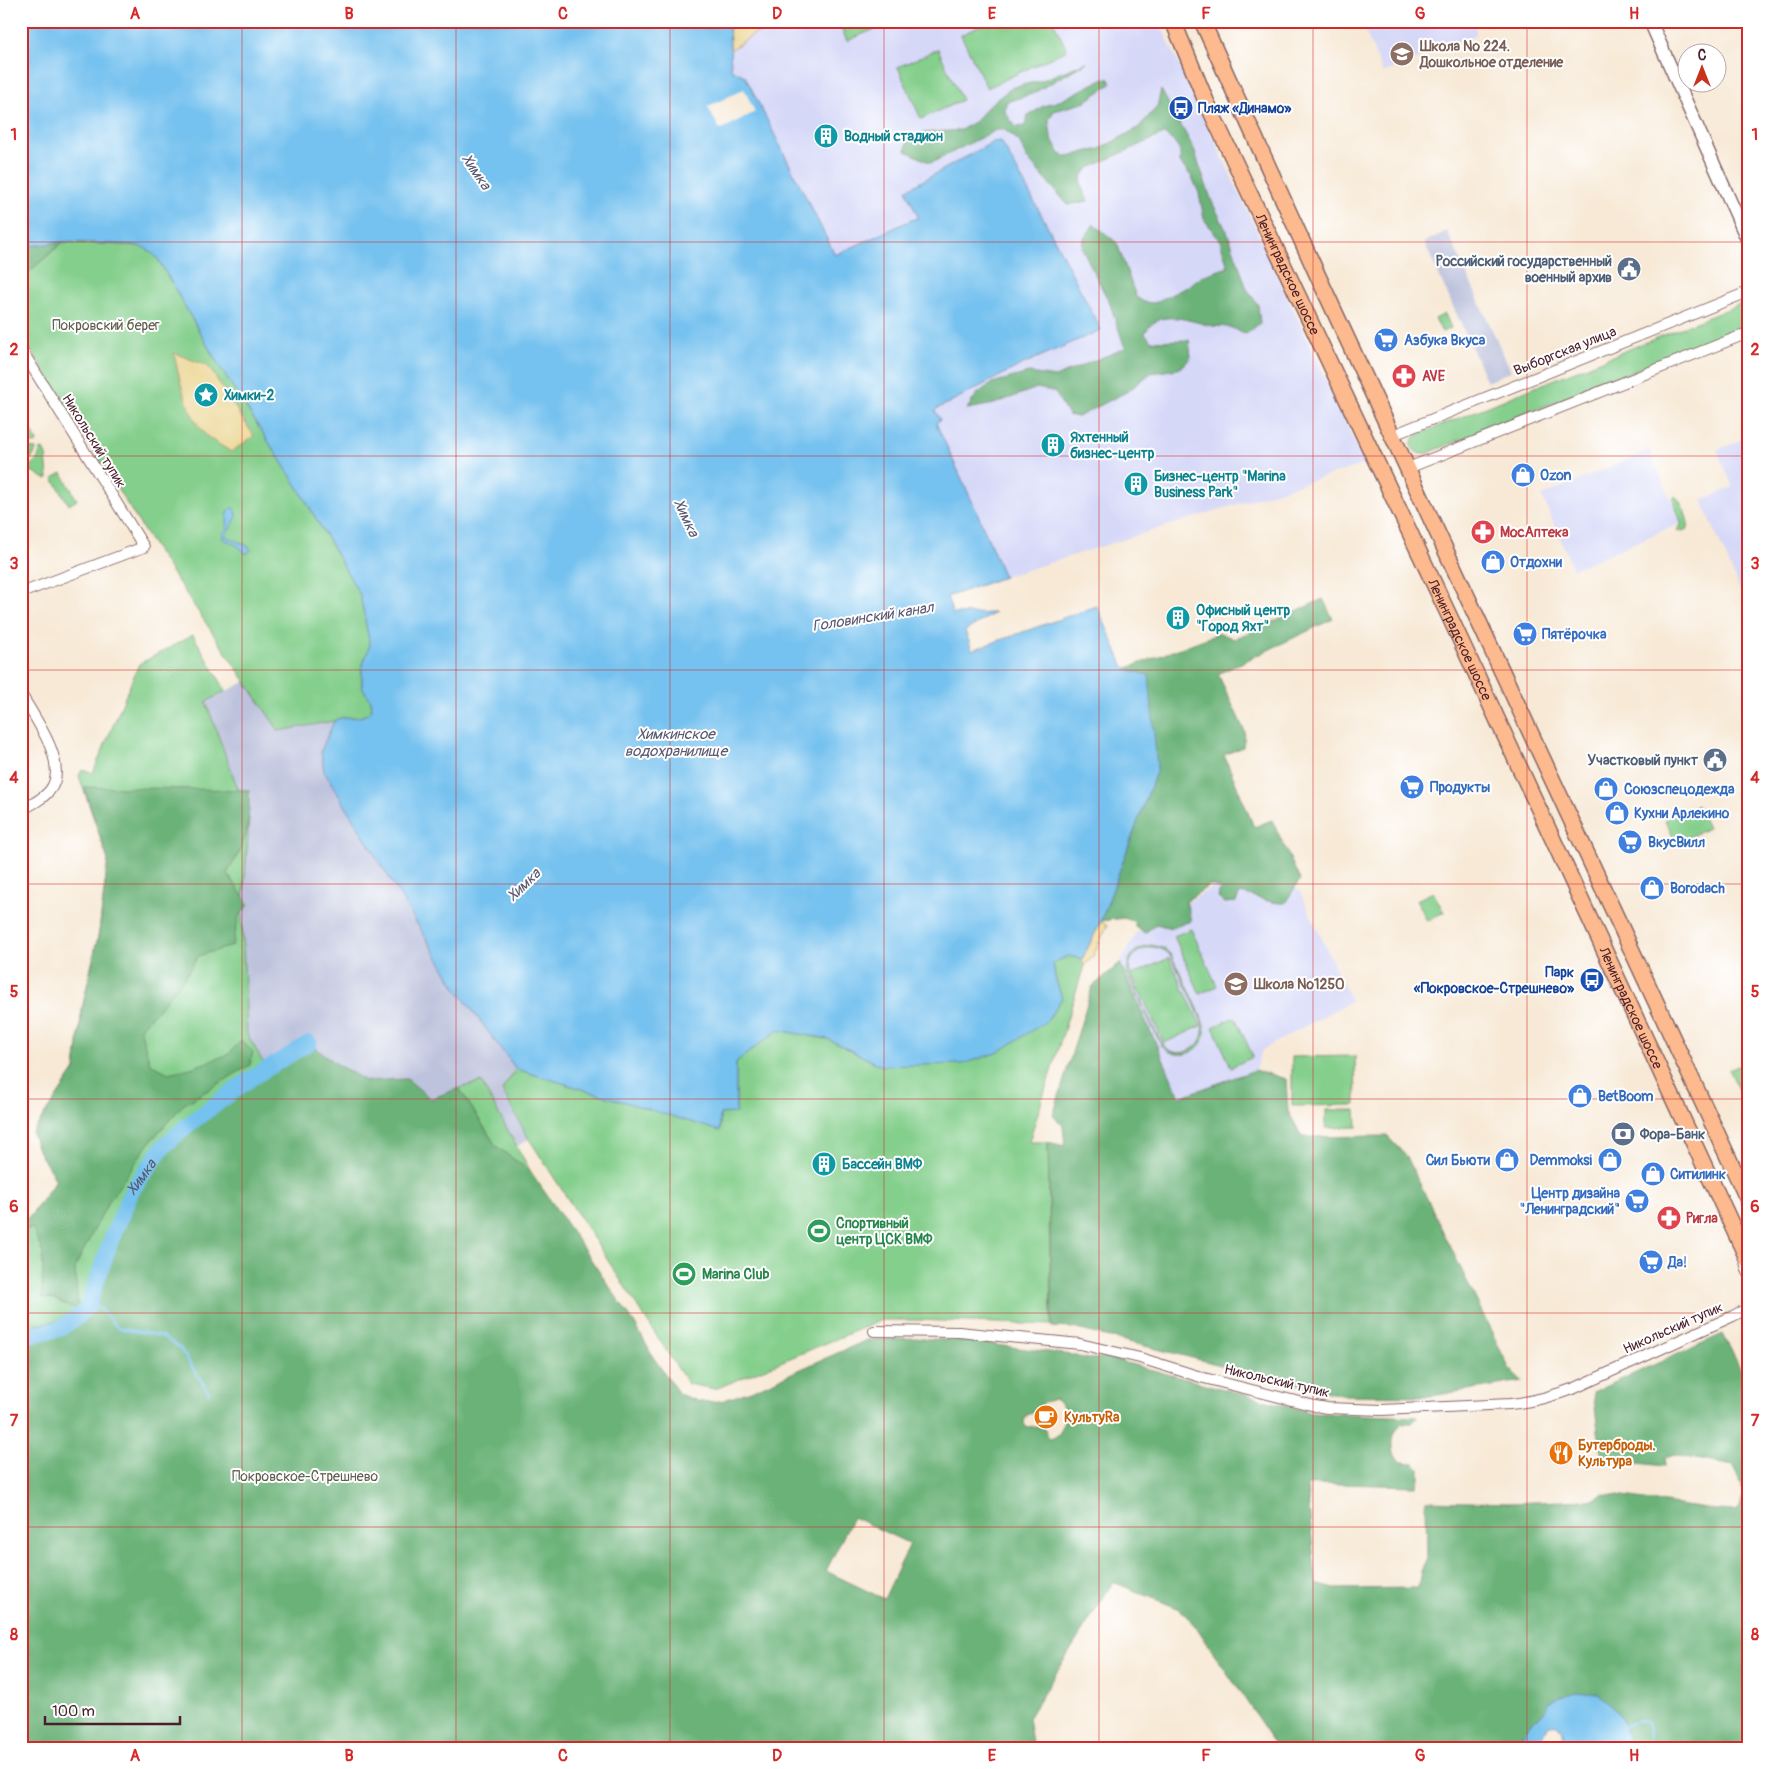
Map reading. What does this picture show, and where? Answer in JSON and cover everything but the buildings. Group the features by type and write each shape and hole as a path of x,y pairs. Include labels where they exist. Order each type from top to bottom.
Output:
{"main road":[{"name":"Ленинградское шоссе","path":"1173,21 1206,101 1453,624 1748,1260"},
{"name":"Ленинградское шоссе","path":"1202,21 1317,274 1748,1200"}],"street":[{"path":"1650,21 1748,241"},
{"name":"Выборгская улица","path":"1392,435 1748,292"},
{"path":"1408,468 1748,333"},
{"name":"Никольский тупик","path":"21,349 144,547 21,593"},
{"path":"21,694 54,754 56,768 54,782 50,790 36,802 21,810"},
{"path":"1741,1244 1748,1272"},
{"name":"Никольский тупик","path":"874,1330 960,1332 1080,1344 1140,1358 1204,1378 1315,1406 1382,1410 1528,1403 1548,1398 1575,1388 1748,1308"}],"shaded area":[{"path":"729,21 1159,21 1365,464 1004,577 977,512 936,423 935,411 1023,364 1100,330 1049,229 1001,141 993,142 906,190 918,216 835,256 745,76 731,69"},
{"name":"Школа № 224. Дошкольное отделение","path":"1361,21 1476,21 1476,35 1383,73"},
{"path":"1447,231 1511,371 1487,382 1424,242"},
{"path":"1748,437 1748,595 1743,597 1702,500 1733,487 1717,450"},
{"path":"1649,450 1681,523 1573,569 1542,496"},
{"path":"246,681 279,731 334,721 331,727 458,991 516,1069 502,1090 529,1139 395,1220 267,1069 247,1034 242,920 249,819 206,702"},
{"name":"Школа №1250","path":"1248,866 1299,890 1351,1001 1262,1050 1255,1070 1180,1097 1120,963 1136,933"}],"green space":[{"path":"838,21 882,21 884,25 847,41"},
{"path":"989,21 1053,21 1067,50 987,88 961,35"},
{"path":"938,49 962,100 921,119 898,67"},
{"path":"1087,62 1032,94 1006,102 1005,112 1016,127 1025,126 1027,117 1043,106 1062,100 1104,78 1109,79 1111,84 1083,103 1054,111 1049,119 1051,137 1060,154 1069,157 1098,150 1138,128 1157,107 1161,90 1193,147 1212,202 1229,236 1247,289 1258,305 1260,323 1246,334 1230,328 1210,326 1182,319 1165,318 1157,320 1145,333 1151,341 1189,340 1191,357 1178,369 1151,373 1128,391 1078,417 1068,415 1055,392 1037,388 994,404 967,409 977,394 992,383 1029,373 1055,377 1125,348 1110,304 1082,248 1083,240 1094,224 1117,243 1136,297 1144,302 1154,303 1187,287 1202,276 1228,267 1220,241 1204,219 1199,193 1192,177 1180,163 1179,149 1164,134 1089,168 1081,180 1082,188 1088,201 1068,205 1026,157 1019,141 1005,130 996,130 931,163 906,151 907,142 923,133 961,130 977,120 989,105 1013,87 1040,81"},
{"name":"Покровский берег","path":"63,242 143,246 158,259 216,361 299,489 360,595 370,645 362,667 362,687 371,701 372,710 367,714 279,731 149,539 21,334 21,279"},
{"path":"63,242 21,279 21,247"},
{"path":"1748,301 1748,325 1425,454 1420,454 1412,446 1413,440 1417,435"},
{"path":"1445,314 1451,328 1442,332 1435,319"},
{"path":"21,425 32,431 37,441 36,444 28,443 25,434 21,433"},
{"path":"27,448 36,449 31,459 21,466 21,456"},
{"path":"43,449 46,455 48,478 45,479 34,472 26,472 25,469 36,461 40,450"},
{"path":"62,473 77,500 69,505 53,478"},
{"path":"1675,496 1682,506 1688,522 1688,529 1681,531 1677,530 1681,522 1673,500"},
{"path":"1323,599 1333,619 1218,674 1245,732 1243,747 1224,755 1254,827 1272,820 1300,880 1285,903 1268,901 1240,893 1236,902 1224,903 1218,898 1220,888 1210,885 1186,901 1191,921 1171,928 1156,924 1145,933 1135,926 1135,922 1124,918 1101,921 1157,769 1125,669 1220,633 1234,639"},
{"path":"193,635 226,691 206,702 249,819 242,920 247,1034 267,1069 229,1094 192,1122 175,1137 145,1171 128,1199 102,1274 87,1306 80,1315 78,1308 57,1321 21,1328 21,1219 30,1217 56,1180 39,1152 32,1133 75,1070 82,1009 99,932 108,860 79,776 82,770 93,773 139,664"},
{"path":"84,787 249,790 249,814 246,833 239,852 227,873 249,905 239,916 232,946 198,956 179,985 140,1029 150,1063 168,1073 191,1068 229,1054 241,1040 253,1052 250,1065 183,1105 149,1143 109,1201 75,1267 78,1308 70,1307 54,1299 42,1298 43,1254 33,1228 21,1232 21,1219 30,1217 56,1180 39,1152 32,1133 75,1070 82,1009 99,932 108,860"},
{"path":"1697,805 1708,828 1676,843 1665,820"},
{"path":"1433,892 1444,912 1427,921 1417,900"},
{"path":"1191,929 1217,986 1200,994 1174,936"},
{"path":"1152,945 1165,949 1171,955 1201,1017 1205,1033 1203,1040 1195,1050 1189,1053 1174,1054 1161,1045 1128,976 1128,964 1132,954 1146,946","holes":["1150,947 1158,948 1170,955 1202,1022 1202,1036 1195,1047 1190,1050 1177,1052 1165,1047 1150,1021 1138,994 1129,966 1139,951"]},
{"name":"Спортивный центр ЦСК ВМФ","path":"1068,956 1082,959 1084,966 1029,1142 1048,1142 1051,1325 882,1320 715,1389 688,1384 529,1139 502,1090 516,1069 720,1130 720,1114 736,1112 736,1062 778,1030 828,1039 882,1066 1062,998 1055,977 1053,963"},
{"path":"1169,958 1201,1026 1164,1043 1132,975"},
{"path":"1120,963 1180,1097 1255,1070 1286,1079 1288,1111 1302,1137 1387,1136 1407,1157 1509,1368 1522,1381 1431,1396 1340,1395 1073,1328 1052,1327 1048,1142 1065,1146 1063,1126 1053,1116 1092,987"},
{"path":"1235,1017 1253,1057 1231,1067 1213,1027"},
{"name":"Покровское-Стрешнево","path":"309,1043 338,1065 366,1081 407,1079 431,1099 459,1088 496,1146 531,1172 635,1324 653,1357 679,1394 700,1402 721,1401 751,1391 867,1340 915,1338 965,1341 1072,1355 1087,1359 1108,1358 1313,1413 1418,1417 1412,1423 1402,1423 1398,1427 1393,1442 1397,1458 1401,1462 1414,1463 1419,1468 1419,1478 1416,1486 1307,1485 1316,1584 1334,1589 1418,1588 1421,1571 1427,1559 1426,1501 1509,1503 1589,1500 1603,1494 1706,1509 1733,1511 1739,1509 1743,1492 1734,1466 1673,1455 1665,1458 1664,1466 1606,1461 1601,1453 1593,1392 1723,1334 1739,1366 1748,1392 1748,1748 1631,1748 1621,1714 1546,1708 1510,1748 1278,1748 1197,1628 1180,1609 1113,1582 1028,1718 1033,1748 21,1748 21,1344 80,1315 88,1306 110,1243 132,1190 163,1147 189,1124 250,1079","holes":["1055,1399 1064,1408 1064,1418 1060,1432 1054,1438 1049,1439 1045,1429 1037,1426 1027,1427 1024,1424 1025,1417 1045,1402","853,1517 910,1544 884,1599 826,1571"]},
{"path":"1355,1056 1356,1105 1292,1106 1292,1057"},
{"path":"1748,1061 1748,1089 1739,1092 1729,1069"},
{"path":"481,1082 531,1172 496,1146 459,1088"},
{"path":"1326,1110 1356,1110 1357,1127 1326,1128"}],"sand":[{"path":"729,21 781,21 754,34 730,50"},
{"name":"Химки-2","path":"174,353 208,366 254,436 231,452 206,435 197,424 188,404"},
{"path":"1101,921 1107,926 1093,956 1084,966 1082,959"}],"water":[{"name":"Химкинское водохранилище","path":"21,21 729,21 731,69 745,76 835,255 918,217 906,190 993,142 1001,141 1101,330 1023,364 935,410 940,420 936,423 977,512 1004,577 947,597 953,614 995,613 965,631 972,650 1097,606 1125,669 1149,675 1157,769 1101,921 1082,959 1068,956 1053,963 1055,977 1062,998 1048,1020 997,1053 962,1064 882,1066 828,1039 778,1030 736,1062 736,1113 720,1114 720,1131 516,1069 458,991 324,771 321,751 334,721 362,716 372,710 371,701 362,687 362,667 370,645 360,595 299,489 216,361 158,259 153,254 145,248 134,245 63,242 21,247"},
{"path":"231,508 235,509 237,517 225,536 248,546 251,550 248,553 222,538 227,528 227,515"},
{"path":"78,1308 83,1320 60,1336 21,1344 21,1328 57,1321"},
{"path":"1575,1692 1598,1694 1621,1714 1631,1748 1555,1748 1562,1737 1561,1729 1555,1725 1549,1725 1543,1739 1546,1748 1510,1748 1546,1708 1548,1702"}],"pier":[{"path":"744,89 755,112 720,130 708,107"}],"waterway":[{"name":"Химка","path":"21,1337 59,1329 80,1315 88,1306 110,1243 132,1190 163,1147 189,1124 250,1079 309,1043"},
{"path":"88,1306 98,1307 118,1328 162,1336 180,1348 209,1393"},
{"path":"1623,1727 1638,1721 1647,1724 1649,1734 1648,1748"}],"place":[{"name":"Школа № 224. Дошкольное отделение","path":"1402,54"},
{"name":"Пляж «Динамо»","path":"1181,108"},
{"name":"Водный стадион","path":"826,136"},
{"name":"Российский государственный военный архив","path":"1629,269"},
{"name":"Азбука Вкуса","path":"1386,340"},
{"name":"AVE","path":"1404,376"},
{"name":"Химки-2","path":"206,395"},
{"name":"Яхтенный бизнес-центр","path":"1053,445"},
{"name":"Ozon","path":"1523,475"},
{"name":"Бизнес-центр \"Marina Business Park\"","path":"1136,484"},
{"name":"МосАптека","path":"1483,532"},
{"name":"Отдохни","path":"1493,562"},
{"name":"Офисный центр \"Город Яхт\"","path":"1178,618"},
{"name":"Пятёрочка","path":"1525,634"},
{"name":"Участковый пункт","path":"1715,760"},
{"name":"Продукты","path":"1412,787"},
{"name":"Союзспецодежда","path":"1606,789"},
{"name":"Кухни Арлекино","path":"1617,813"},
{"name":"ВкусВилл","path":"1630,842"},
{"name":"Borodach","path":"1652,888"},
{"name":"Парк «Покровское-Стрешнево»","path":"1592,980"},
{"name":"Школа №1250","path":"1236,984"},
{"name":"BetBoom","path":"1580,1096"},
{"name":"Фора-Банк","path":"1623,1134"},
{"name":"Сил Бьюти","path":"1507,1160"},
{"name":"Demmoksi","path":"1610,1160"},
{"name":"Бассейн ВМФ","path":"824,1164"},
{"name":"Ситилинк","path":"1653,1174"},
{"name":"Центр дизайна \"Ленинградский\"","path":"1637,1201"},
{"name":"Ригла","path":"1669,1218"},
{"name":"Спортивный центр ЦСК ВМФ","path":"819,1231"},
{"name":"Да!","path":"1651,1262"},
{"name":"Marina Club","path":"684,1274"},
{"name":"КультуRа","path":"1046,1417"},
{"name":"Бутерброды. Культура","path":"1561,1453"}],"water label":[{"name":"Головинский канал","path":"873,617"}]}
